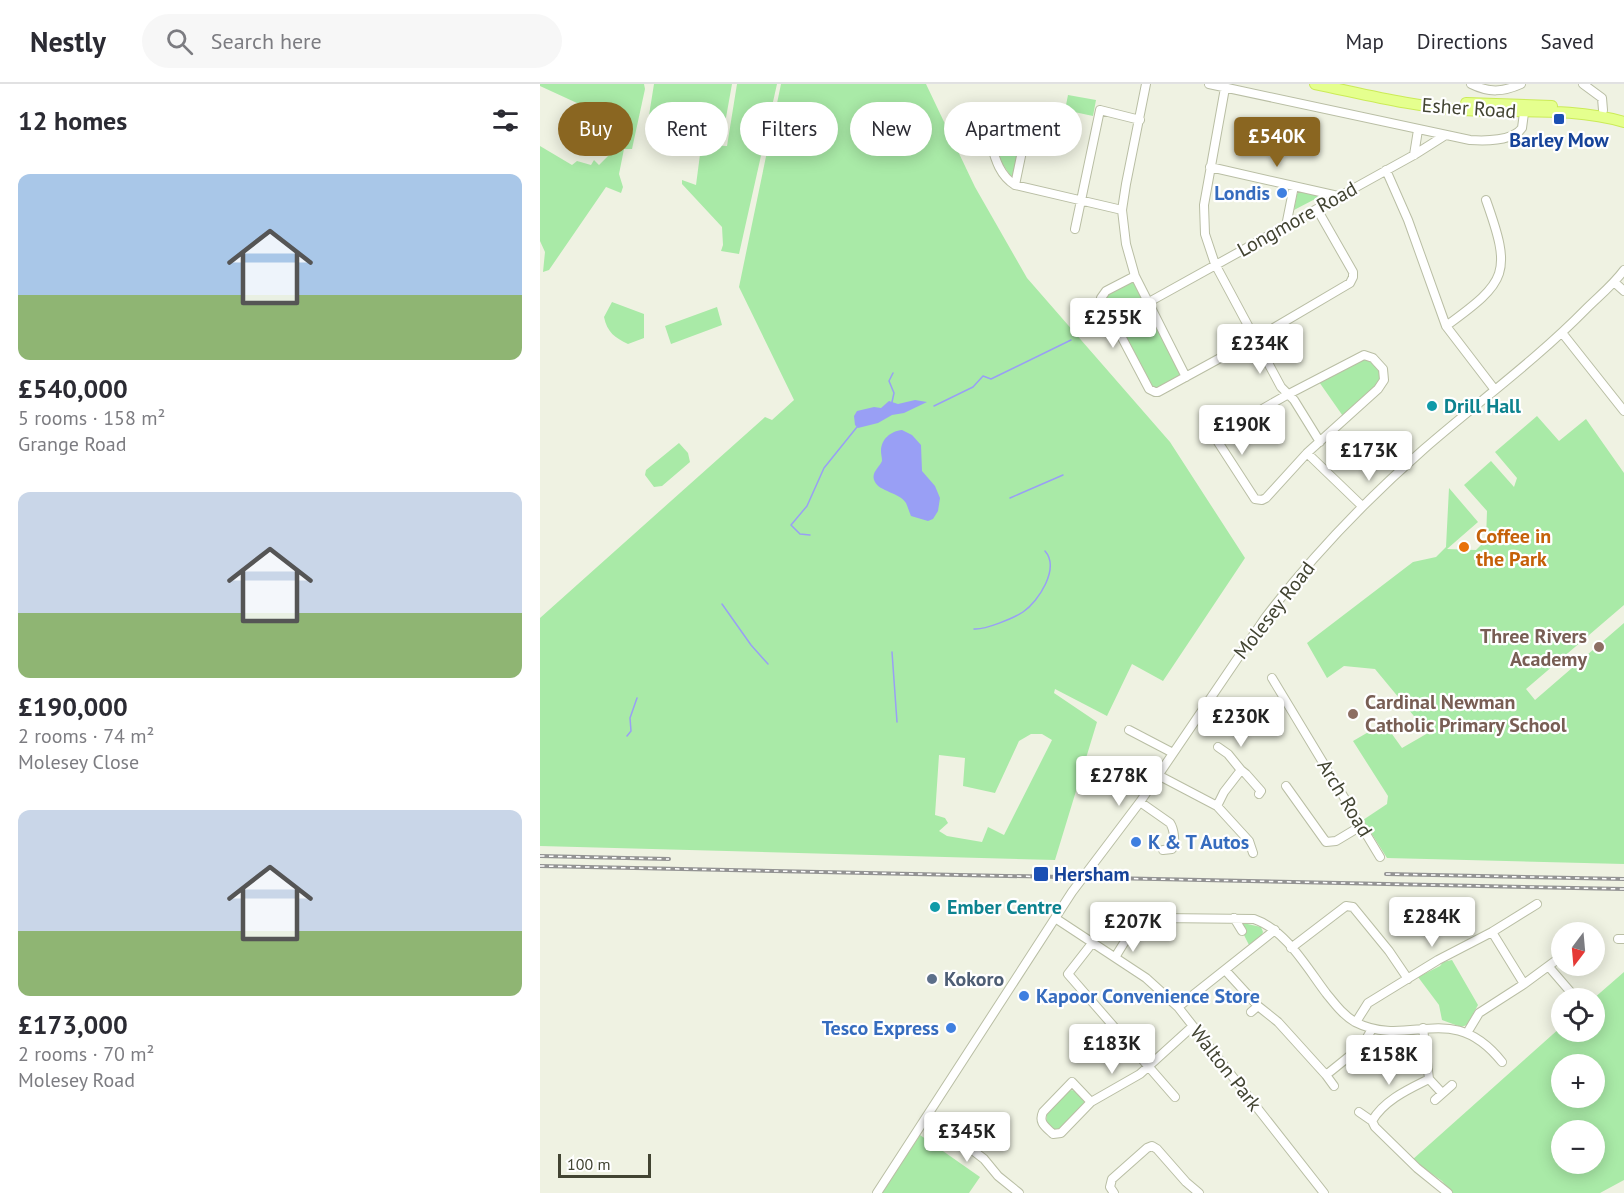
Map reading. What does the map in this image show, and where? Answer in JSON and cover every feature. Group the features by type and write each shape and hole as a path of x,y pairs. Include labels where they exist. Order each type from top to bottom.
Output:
{"main road":[{"name":"Esher Road","path":"1315,84 1428,106 1524,113 1581,114 1624,122"},
{"name":"Esher Road","path":"1347,84 1428,99 1603,110 1624,115"}],"street":[{"path":"1146,84 1122,210 1126,244 1135,276 1186,377"},
{"path":"1209,84 1444,136 1477,141 1510,136 1521,130 1524,113"},
{"path":"1471,84 1495,91 1506,90 1521,84"},
{"path":"1583,84 1602,98 1603,110"},
{"path":"1225,88 1204,205 1204,234 1215,264 1281,387 1320,442"},
{"path":"1075,229 1100,110 1140,120"},
{"path":"1414,155 1418,130"},
{"path":"1015,185 1025,137 1020,132 993,134 990,141 998,167 1006,179 1015,185 1122,210"},
{"name":"Longmore Road","path":"1149,302 1414,155 1444,136"},
{"path":"1210,167 1338,196"},
{"path":"1386,170 1408,220 1446,326 1496,390"},
{"path":"1286,226 1294,186"},
{"path":"1446,326 1478,303 1494,285 1500,272 1502,252 1486,200"},
{"path":"1135,276 1103,293 1101,302 1151,391 1158,392 1347,286 1353,277 1353,272 1317,209"},
{"name":"Molesey Road","path":"877,1193 1055,918 1100,853 1140,802 1265,618 1327,543 1362,506 1424,450 1563,334 1624,270"},
{"path":"1614,282 1624,291"},
{"path":"1563,334 1624,411"},
{"path":"1368,356 1381,364 1384,376 1378,389 1307,453 1266,498 1258,500 1250,492 1218,442 1219,434 1222,430 1288,394 1358,357 1368,356"},
{"path":"1307,453 1362,506"},
{"name":"Arch Road","path":"1272,678 1380,857"},
{"path":"1129,730 1173,753"},
{"path":"1218,747 1228,754 1261,791 1259,794"},
{"path":"1217,806 1224,792 1241,770"},
{"path":"1158,776 1217,806 1249,841 1252,853"},
{"path":"1286,786 1326,842 1336,841 1361,826"},
{"path":"1140,802 1173,827 1174,846 1172,849 1163,850"},
{"path":"1356,1022 1368,1003 1537,904"},
{"path":"1291,948 1346,906 1353,907 1389,951 1408,979"},
{"name":"Walton Park","path":"1055,918 1116,956 1146,978 1178,1007 1324,1193"},
{"path":"1116,956 1131,932 1146,921 1161,918 1254,919 1266,923 1275,930 1339,1009 1356,1022 1372,1029 1387,1031 1423,1028 1455,1029 1467,1032 1493,1051 1502,1062"},
{"path":"1234,918 1242,931"},
{"path":"1178,1007 1275,930"},
{"path":"1492,932 1524,984"},
{"path":"1093,942 1068,974 1175,1096"},
{"path":"1467,1032 1479,1013 1549,967 1566,988"},
{"path":"1225,970 1254,1009 1278,1022 1334,1086"},
{"path":"1091,1102 1072,1082 1043,1112 1040,1118 1041,1123 1057,1135 1091,1102 1140,1074 1193,1026"},
{"path":"1423,1028 1429,1079 1442,1093"},
{"path":"1326,1075 1362,1046 1372,1029"},
{"path":"1372,1121 1401,1093 1429,1079"},
{"path":"1435,1100 1452,1085"},
{"path":"1359,1112 1372,1121 1375,1128 1400,1152 1448,1193"},
{"path":"929,1115 949,1128 962,1142 984,1159 998,1176 1019,1193"},
{"path":"1114,1193 1110,1187 1112,1179 1152,1146 1199,1193"}],"green space":[{"path":"540,84 644,84 645,89 633,144 633,102 575,102"},
{"path":"654,84 732,84 728,106 728,102 651,102"},
{"path":"737,84 777,84 773,102 740,102 740,156 761,156 739,254 721,251 722,227 682,184 682,180 696,185 700,156 728,156 728,140"},
{"path":"781,84 926,84 944,122 944,156 960,156 975,187 1027,278 1170,442 1245,558 1163,681 1132,664 1107,716 1055,689 1054,693 1097,722 1055,860 540,846 540,618 765,417 772,420 794,400 739,287 766,156 838,156 838,102 777,102","holes":["1031,734 1042,734 1052,740 1004,835 988,827 982,842 947,836 939,831 948,823 945,818 935,815 939,755 965,758 963,786 995,793 1019,741"]},
{"path":"1068,95 1096,100 1093,116 1082,114 1082,102 1067,102"},
{"path":"540,146 572,165 577,161 591,165 594,160 599,165 608,156 623,156 619,174 623,187 621,193 606,187 549,270 543,272 545,252 540,241"},
{"path":"999,156 1018,156 1014,177 1012,178"},
{"path":"1300,191 1319,195 1319,197 1294,210 1297,194"},
{"path":"1135,276 1186,377 1155,392 1101,295"},
{"path":"612,302 644,314 644,338 628,344 612,334 604,317"},
{"path":"717,307 722,325 671,344 665,326"},
{"path":"1368,356 1384,376 1345,419 1317,379"},
{"path":"1537,416 1559,441 1586,419 1624,473 1624,605 1526,689 1535,700 1624,623 1624,864 1387,858 1363,820 1387,804 1388,796 1353,741 1384,723 1402,748 1428,733 1375,669 1344,666 1327,678 1307,643 1413,562 1436,557 1446,547 1449,488 1478,522 1447,549 1476,550 1486,540 1487,511 1464,485 1491,461 1514,487 1517,478 1495,452"},
{"path":"679,443 688,453 690,462 662,486 654,487 645,475 646,470"},
{"path":"1243,923 1261,927 1263,932 1261,937 1249,945 1242,931"},
{"path":"1452,960 1478,1005 1467,1025 1461,1027 1442,1020 1439,1005 1418,977 1440,966 1443,962"},
{"path":"1624,972 1624,1180 1600,1193 1452,1193 1442,1181 1412,1160 1551,1036 1551,1042 1605,1042 1605,989"},
{"path":"1070,1090 1078,1091 1087,1102 1058,1130 1054,1129 1046,1122 1047,1113"},
{"path":"920,1135 980,1177 969,1193 882,1193"}],"water":[{"path":"915,400 927,402 904,413 892,415 878,423 858,428 855,425 854,416 857,411 874,407 881,408 889,401 898,404"},
{"path":"902,430 912,435 921,445 922,471 935,486 940,498 938,511 933,519 928,521 911,516 903,500 881,488 874,479 874,473 882,461 881,451 885,439 894,432"}],"waterway":[{"path":"934,406 973,387 983,376 991,379 1071,340"},
{"path":"892,402 894,393 889,381 893,373"},
{"path":"810,535 800,534 791,525 807,506 824,468 857,427"},
{"path":"1010,498 1063,475"},
{"path":"974,629 992,626 1029,607 1041,592 1049,575 1049,558 1045,551"},
{"path":"722,604 751,645 768,664"},
{"path":"892,652 897,722"},
{"path":"627,736 631,731 630,718 637,698"}],"railway":[{"path":"540,856 669,859"},
{"path":"540,866 1624,889"},
{"path":"1386,874 1624,879"}],"place":[{"name":"Barley Mow","path":"1559,119"},
{"name":"Londis","path":"1282,193"},
{"name":"Drill Hall","path":"1432,406"},
{"name":"Coffee in the Park","path":"1464,547"},
{"name":"Three Rivers Academy","path":"1599,647"},
{"name":"Cardinal Newman Catholic Primary School","path":"1353,714"},
{"name":"K & T Autos","path":"1136,842"},
{"name":"Hersham","path":"1041,874"},
{"name":"Ember Centre","path":"935,907"},
{"name":"Kokoro","path":"932,979"},
{"name":"Kapoor Convenience Store","path":"1024,996"},
{"name":"Tesco Express","path":"951,1028"}]}
